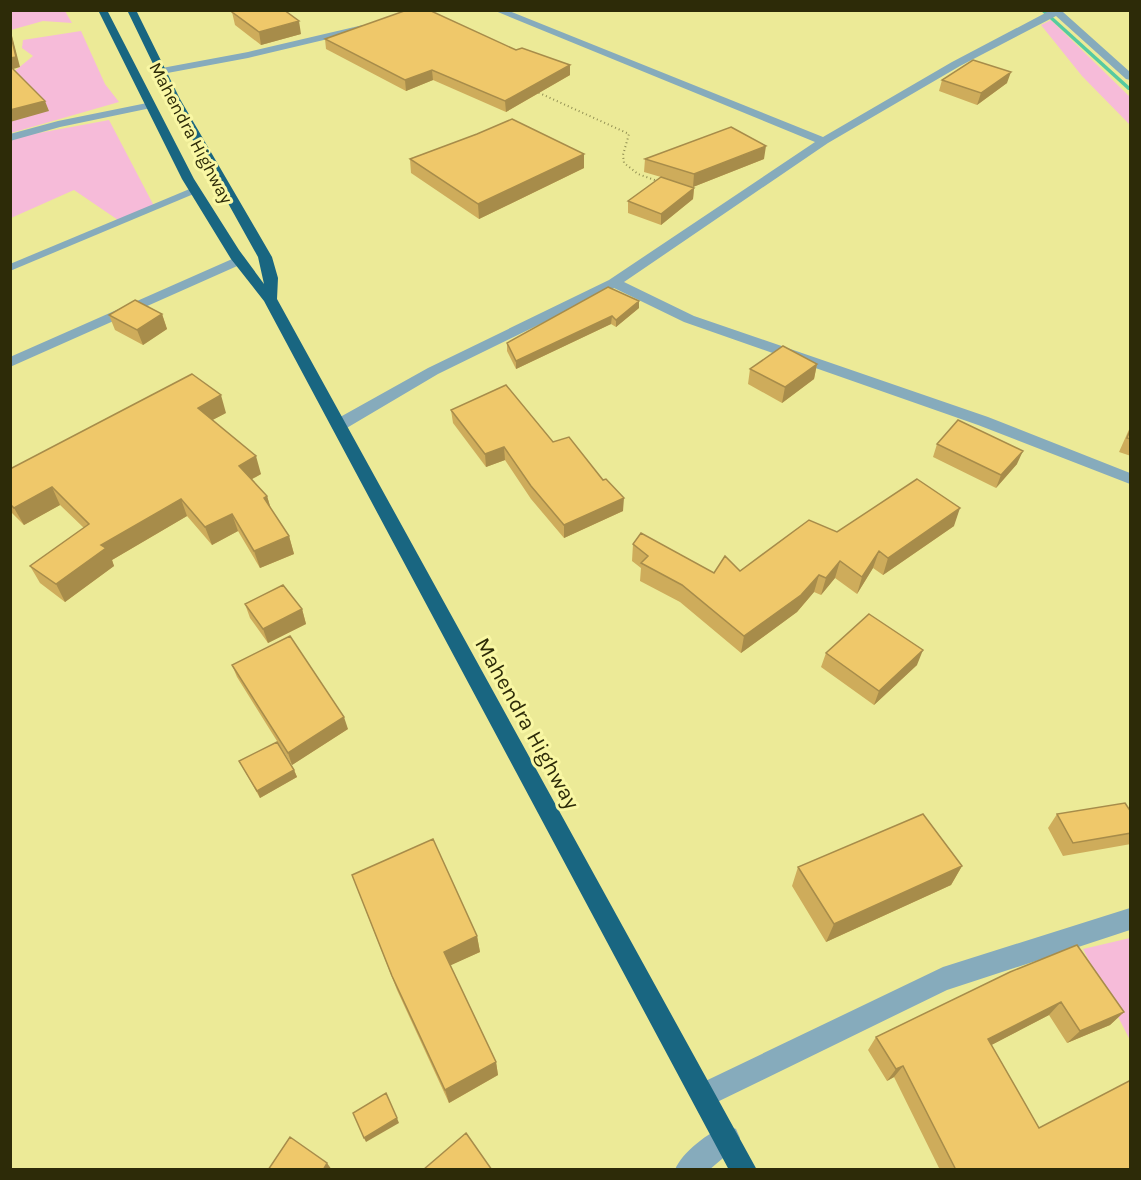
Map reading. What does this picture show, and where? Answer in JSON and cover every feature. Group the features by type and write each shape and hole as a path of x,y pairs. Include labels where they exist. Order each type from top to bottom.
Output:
{"highway":[{"name":"Mahendra Highway","path":"102,10 147,106 192,191 251,280 270,299 744,1170"},
{"name":"Mahendra Highway","path":"131,10 180,110 266,257 271,278 270,299"}],"street":[{"path":"497,10 824,141"},
{"path":"339,425 433,371 614,283 824,141 956,64 1058,11 1131,77"},
{"path":"162,71 248,55 376,25"},
{"path":"10,138 58,124 147,106"},
{"path":"10,363 238,260"},
{"path":"614,283 689,319 983,421 1131,479"},
{"path":"704,1095 943,979 1131,919"},
{"path":"688,1170 727,1138"}],"lane":[{"path":"10,268 192,191"}],"path":[{"path":"530,89 629,134 623,156 624,164 660,182"}],"shaded area":[{"path":"11,11 65,11 72,23 43,21 11,30"},
{"path":"1051,20 1130,97 1130,125 1082,76 1041,25"},
{"path":"81,31 105,84 119,102 11,133 11,74 33,56 22,48 23,40"},
{"path":"109,120 154,206 118,220 74,190 11,218 10,141 28,135"},
{"path":"1130,938 1130,1040 1083,949"}],"building":[{"path":"284,10 299,21 259,32 232,12"},
{"path":"407,10 429,10 516,50 522,48 570,65 505,101 432,70 405,80 325,39"},
{"path":"10,32 16,57 10,58"},
{"path":"973,60 1011,72 981,93 942,80"},
{"path":"10,66 45,101 10,110"},
{"path":"512,119 584,154 478,204 410,159 477,134"},
{"path":"731,127 766,146 694,174 645,159"},
{"path":"661,177 694,188 661,214 628,201"},
{"path":"608,287 639,301 616,320 612,316 516,361 507,343"},
{"path":"135,300 162,314 137,330 109,315"},
{"path":"783,346 817,364 785,387 750,369"},
{"path":"192,374 221,395 198,408 256,456 239,466 267,496 264,498 289,536 254,551 232,514 205,527 181,499 101,545 106,548 56,584 30,566 89,524 52,487 14,508 10,504 10,469"},
{"path":"506,385 553,442 569,437 603,480 606,479 624,498 564,525 531,486 504,447 485,454 451,410"},
{"path":"958,420 1023,451 1001,475 937,444"},
{"path":"917,479 960,508 888,558 879,551 862,577 840,561 826,578 819,575 801,595 744,636 682,585 641,563 648,556 633,544 641,533 714,573 725,556 740,571 809,520 837,532"},
{"path":"283,585 302,609 263,629 245,604"},
{"path":"869,614 923,650 879,691 826,653"},
{"path":"290,636 344,717 288,753 232,665"},
{"path":"277,742 294,770 257,791 239,761"},
{"path":"1125,803 1131,812 1131,833 1073,843 1057,814"},
{"path":"923,814 962,866 834,924 798,867"},
{"path":"433,839 477,936 444,952 496,1062 445,1090 392,976 352,875"},
{"path":"1077,945 1124,1012 1080,1031 1061,1002 988,1039 1039,1128 1131,1080 1131,1170 956,1170 903,1066 896,1069 876,1037 1010,972"},
{"path":"386,1093 397,1118 364,1138 353,1113"},
{"path":"466,1133 492,1170 423,1170"},
{"path":"290,1137 327,1163 323,1170 268,1170"}],"waterway":[{"path":"1042,10 1130,89"}]}
